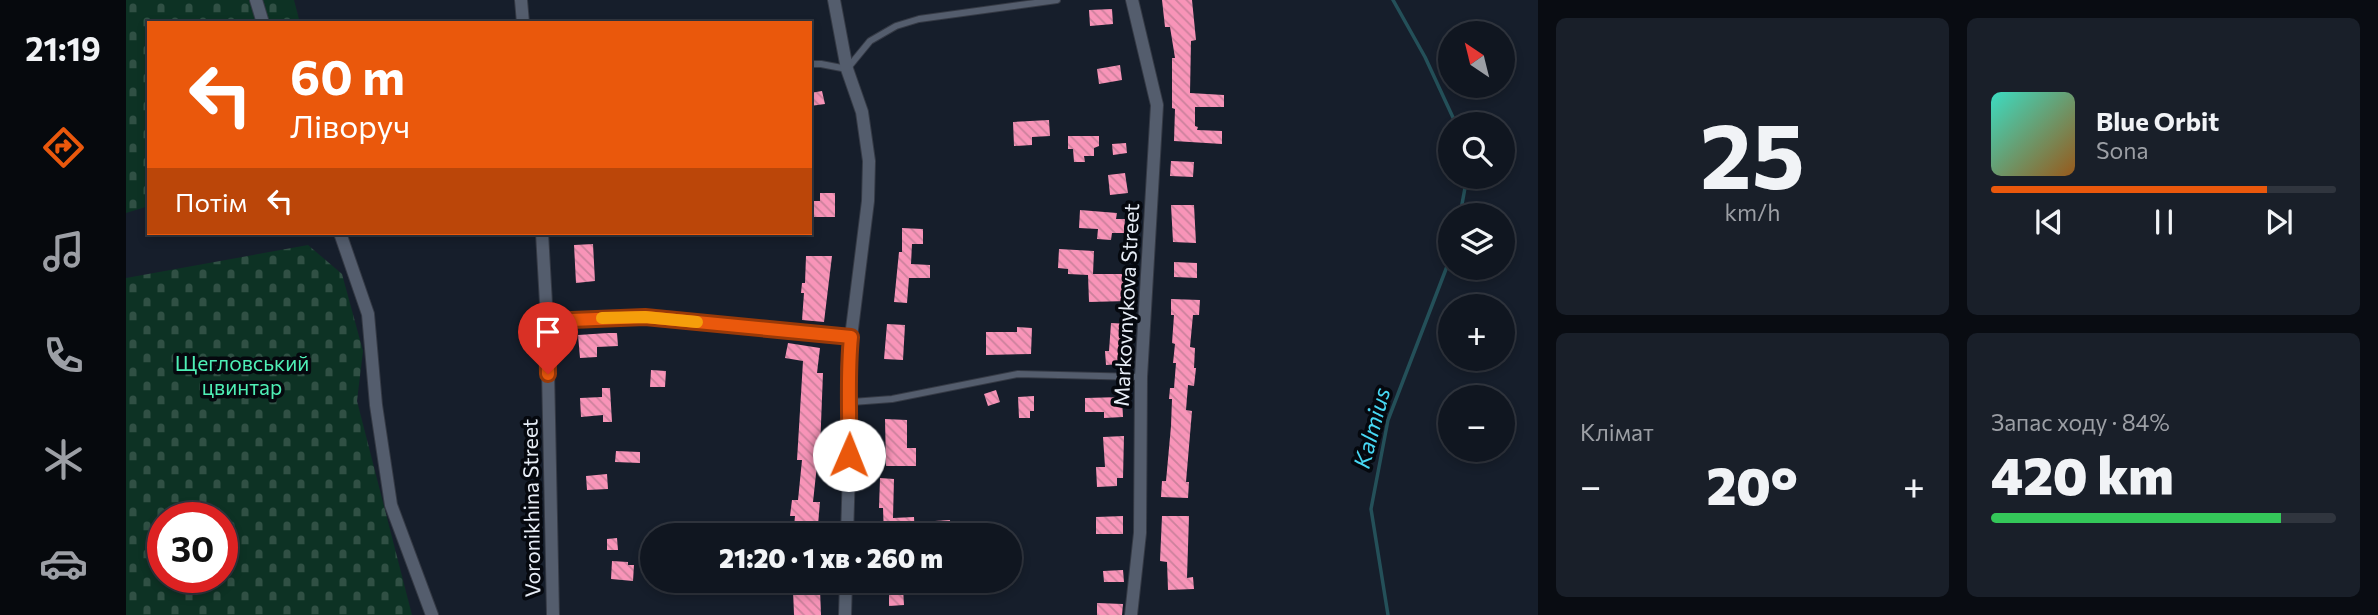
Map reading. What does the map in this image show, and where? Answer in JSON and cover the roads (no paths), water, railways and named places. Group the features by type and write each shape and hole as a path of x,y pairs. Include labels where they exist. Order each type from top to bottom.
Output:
{"street":[{"path":"256,0 262,21"},
{"path":"521,0 523,21"},
{"path":"834,0 847,69 862,113 869,161 868,201 848,369 851,402 847,523"},
{"name":"Markovnykova Street","path":"1131,615 1140,533 1141,377 1157,105 1132,0"},
{"path":"341,235 368,314 376,405 391,505 432,615"},
{"name":"Voronikhina Street","path":"542,235 547,321 553,615"},
{"path":"845,615 846,593"}],"lane":[{"path":"812,64 847,69 870,41 896,26 919,19 1057,0"},
{"path":"547,321 645,317 851,337"},
{"path":"851,402 892,399 1018,374 1141,377"}],"waterway":[{"name":"Kalmius","path":"1393,0 1425,57 1450,112"},
{"name":"Kalmius","path":"1462,203 1465,189"},
{"name":"Kalmius","path":"1388,615 1371,509 1388,420 1442,280"}],"park label":[{"name":"Щегловський цвинтар","path":"242,376"}]}
